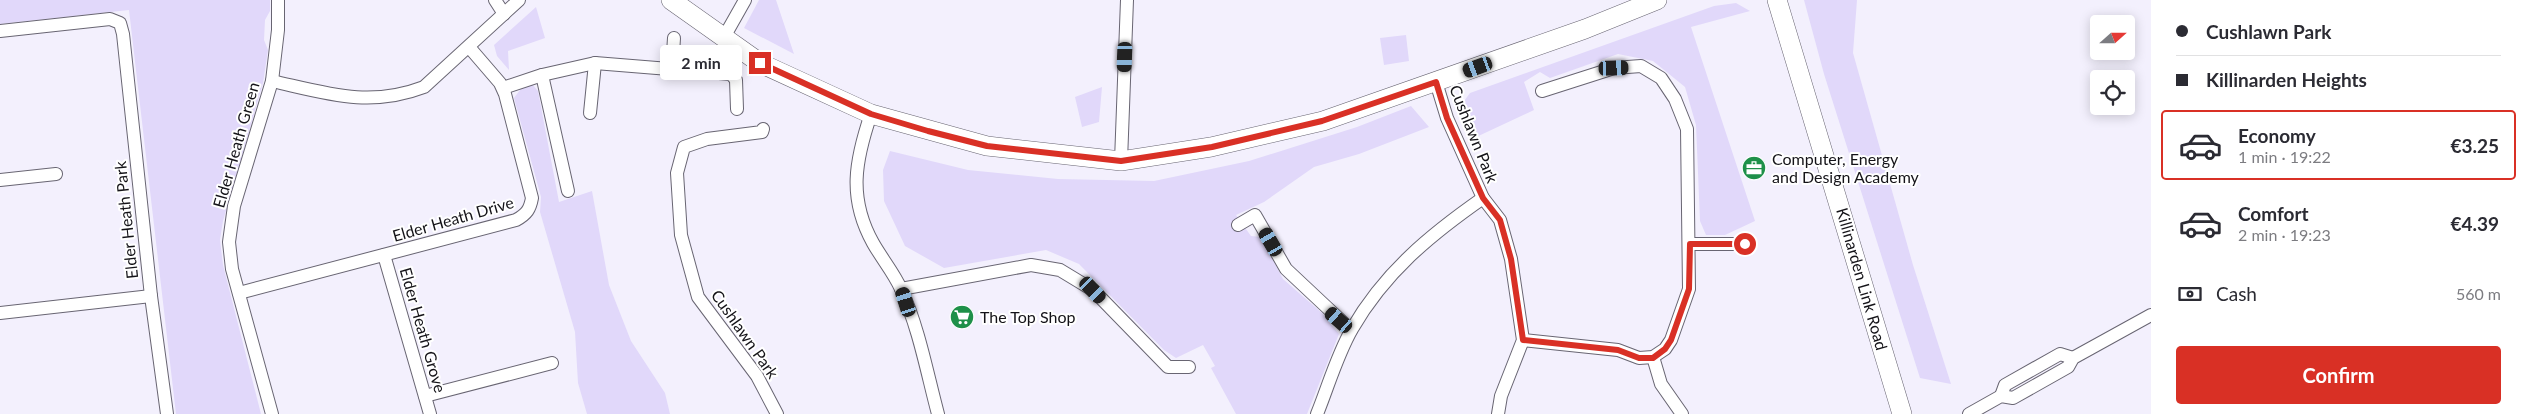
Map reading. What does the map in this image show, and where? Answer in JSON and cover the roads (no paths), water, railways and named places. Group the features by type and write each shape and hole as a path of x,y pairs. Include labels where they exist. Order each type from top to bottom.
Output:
{"street":[{"name":"Elder Heath Green","path":"272,414 232,269 230,227 234,206 272,81 278,30 278,0"},
{"path":"495,0 504,14"},
{"path":"272,81 368,99 405,94 424,87 519,0"},
{"path":"670,0 723,39 760,63 871,114 987,146 1121,161 1212,147 1322,121 1436,82 1657,0"},
{"path":"723,39 746,0"},
{"path":"1121,161 1127,0"},
{"name":"Killinarden Link Road","path":"1777,0 1902,414"},
{"name":"Elder Heath Park","path":"0,31 110,18 120,23 124,43 151,296 167,414"},
{"path":"672,69 674,38"},
{"name":"Elder Heath Drive","path":"239,293 516,220 525,215 530,208 532,198 503,88 491,70 469,47"},
{"path":"590,113 595,63"},
{"path":"503,88 542,75 595,63 731,74 736,80 738,109"},
{"path":"1523,340 1618,350 1639,358 1653,358 1665,349 1671,340 1689,289 1690,244 1686,129 1675,99 1661,78 1641,66 1614,68 1542,91"},
{"path":"542,75 568,191"},
{"name":"Cushlawn Park","path":"1436,82 1447,118 1483,198 1500,220 1511,259 1523,340 1501,396 1498,414"},
{"path":"871,114 862,142 856,173 857,202 872,242 901,289 938,414"},
{"name":"Cushlawn Park","path":"763,129 762,132 707,139 684,147 677,173 681,235 698,297 757,376 777,414"},
{"path":"0,180 56,174"},
{"name":"Cushlawn Park","path":"1317,414 1351,330 1390,274 1434,233 1483,198"},
{"path":"1238,225 1255,215 1286,270 1351,330"},
{"path":"1690,244 1745,244"},
{"name":"Elder Heath Grove","path":"384,255 430,414"},
{"path":"901,289 1031,265 1060,270 1093,290 1168,367 1189,367"},
{"path":"0,313 151,296"},
{"path":"1968,414 2001,396 2005,385 2060,354 2073,358 2151,315"},
{"path":"1653,358 1661,384 1682,414"},
{"path":"424,396 552,363"}],"place":[{"name":"Computer, Energy and Design Academy","path":"1754,168"},
{"name":"The Top Shop","path":"962,317"}]}
